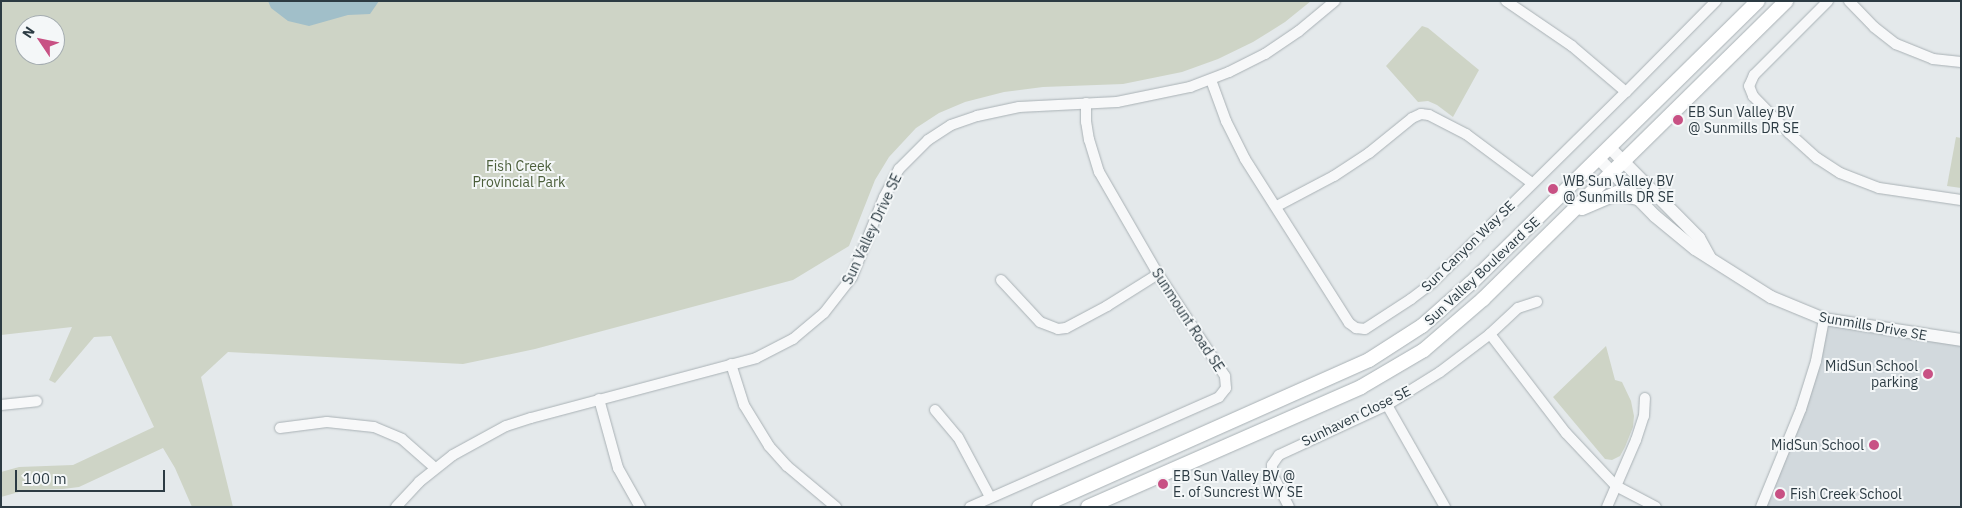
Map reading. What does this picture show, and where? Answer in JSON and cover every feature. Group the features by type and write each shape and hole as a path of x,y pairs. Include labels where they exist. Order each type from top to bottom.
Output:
{"main road":[{"name":"Sun Valley Boulevard SE","path":"1039,507 1388,350 1422,326 1455,298 1758,1"},
{"name":"Sun Valley Boulevard SE","path":"1088,507 1361,387 1406,362 1461,320 1786,1"},
{"path":"1572,213 1617,193 1637,198"}],"street":[{"name":"Sun Valley Drive SE","path":"396,507 436,468 472,444 506,426 599,399 756,358 787,343 814,322 833,303 859,262 892,180 908,158 928,140 957,122 998,111 1043,104 1138,99 1211,80 1247,64 1281,44 1335,1"},
{"path":"1506,1 1518,5 1572,46 1626,92"},
{"name":"Sun Canyon Way SE","path":"1211,80 1226,121 1245,159 1349,323 1356,328 1364,329 1411,300 1432,283 1716,1"},
{"path":"1828,1 1754,75 1749,86 1753,96 1789,133 1818,158 1840,173 1879,188 1961,200"},
{"path":"1849,1 1874,27 1896,44 1933,59 1961,62"},
{"name":"Sunmount Road SE","path":"970,507 1219,397 1224,392 1227,384 1225,376 1158,274 1100,172 1089,140 1086,122 1086,103"},
{"path":"1276,206 1334,176 1370,153 1412,118 1421,114 1429,115 1466,134 1532,184"},
{"name":"Sunmills Drive SE","path":"1609,147 1699,238 1710,258"},
{"name":"Sunmills Drive SE","path":"1598,158 1637,198 1684,241 1757,290 1824,319 1961,340"},
{"path":"1001,280 1040,322 1058,329 1066,328 1107,306 1158,274"},
{"name":"Sunhaven Close SE","path":"1289,507 1272,474 1272,465 1276,458 1324,433 1387,405 1440,372 1490,334 1518,308 1537,302"},
{"path":"1761,507 1801,409 1816,361 1824,319"},
{"path":"1490,334 1566,433 1616,486 1656,507"},
{"path":"731,364 744,406 769,446 787,466 836,507"},
{"path":"1607,507 1636,440 1644,416 1645,398"},
{"path":"599,399 618,468 640,507"},
{"path":"1,405 37,401"},
{"path":"1387,405 1445,507"},
{"path":"935,410 958,437 990,497"},
{"path":"280,428 304,423 327,422 374,427 402,439 436,468"}],"shaded area":[{"name":"MidSun School","path":"1824,319 1961,340 1961,507 1761,507 1801,409"}],"green space":[{"name":"Fish Creek Provincial Park","path":"1,1 1311,1 1285,22 1253,42 1218,59 1182,72 1123,84 1043,87 1004,92 965,102 939,113 916,128 889,157 875,180 849,246 793,280 535,349 463,364 228,352 201,377 233,507 192,507 175,468 163,448 79,487 26,490 1,497 1,472 19,467 73,465 154,427 111,336 94,337 55,383 49,380 72,327 1,335"},
{"path":"1422,26 1428,28 1479,70 1453,117 1428,101 1418,102 1386,66"},
{"path":"1956,137 1961,138 1961,188 1947,186"},
{"path":"1606,346 1615,380 1622,382 1631,401 1634,416 1633,427 1625,447 1620,456 1612,460 1605,459 1553,397"}],"water":[{"path":"268,1 379,1 370,14 348,15 309,26 288,21 271,8"}],"place":[{"name":"EB Sun Valley BV @ Sunmills DR SE","path":"1678,120"},
{"name":"WB Sun Valley BV @ Sunmills DR SE","path":"1553,189"},
{"name":"MidSun School parking","path":"1928,374"},
{"name":"MidSun School","path":"1874,445"},
{"name":"EB Sun Valley BV @ E. of Suncrest WY SE","path":"1163,484"},
{"name":"Fish Creek School","path":"1780,494"}]}
